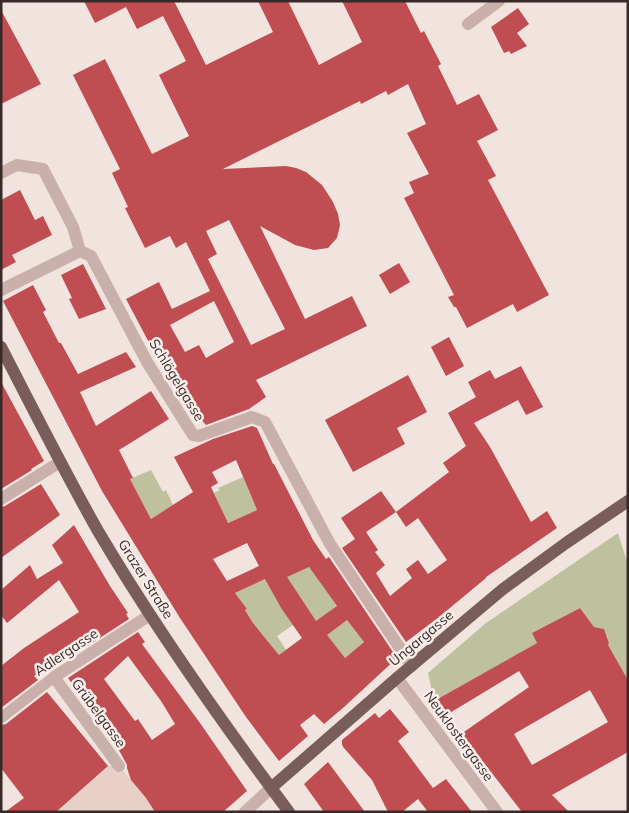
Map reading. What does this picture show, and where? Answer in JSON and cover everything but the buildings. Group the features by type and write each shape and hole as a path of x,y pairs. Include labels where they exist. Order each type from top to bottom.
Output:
{"main road":[{"name":"Grazer Straße","path":"1,347 60,462 99,532 150,615 289,812"},
{"name":"Ungargasse","path":"271,788 503,589 628,501"}],"street":[{"path":"468,24 499,1"},
{"name":"Schlögelgasse","path":"1,173 17,165 43,169 73,227 80,251 91,256 147,362 193,435 199,436 252,417 265,422 330,544 412,666"},
{"path":"1,290 80,251"},
{"path":"1,499 60,462"},
{"name":"Adlergasse","path":"1,718 54,677 150,615"},
{"name":"Grübelgasse","path":"54,677 120,766"},
{"name":"Neuklostergasse","path":"397,678 497,812"},
{"name":"Ungargasse","path":"245,812 271,788"}],"green space":[{"path":"151,470 163,492 166,490 173,505 151,519 130,479"},
{"path":"243,477 257,510 223,525 221,508 214,493 220,490 218,488"},
{"path":"618,533 628,565 628,680 612,652 606,652 609,642 604,629 594,627 580,608 532,633 537,643 434,701 428,673 486,623"},
{"path":"309,567 337,606 333,610 343,623 347,620 364,642 345,658 318,625 273,594 293,625 277,636 286,650 266,665 275,650 253,623 245,610 247,609 235,593 265,579"}],"shaded area":[{"path":"108,766 119,766 146,798 155,812 56,812"}]}
